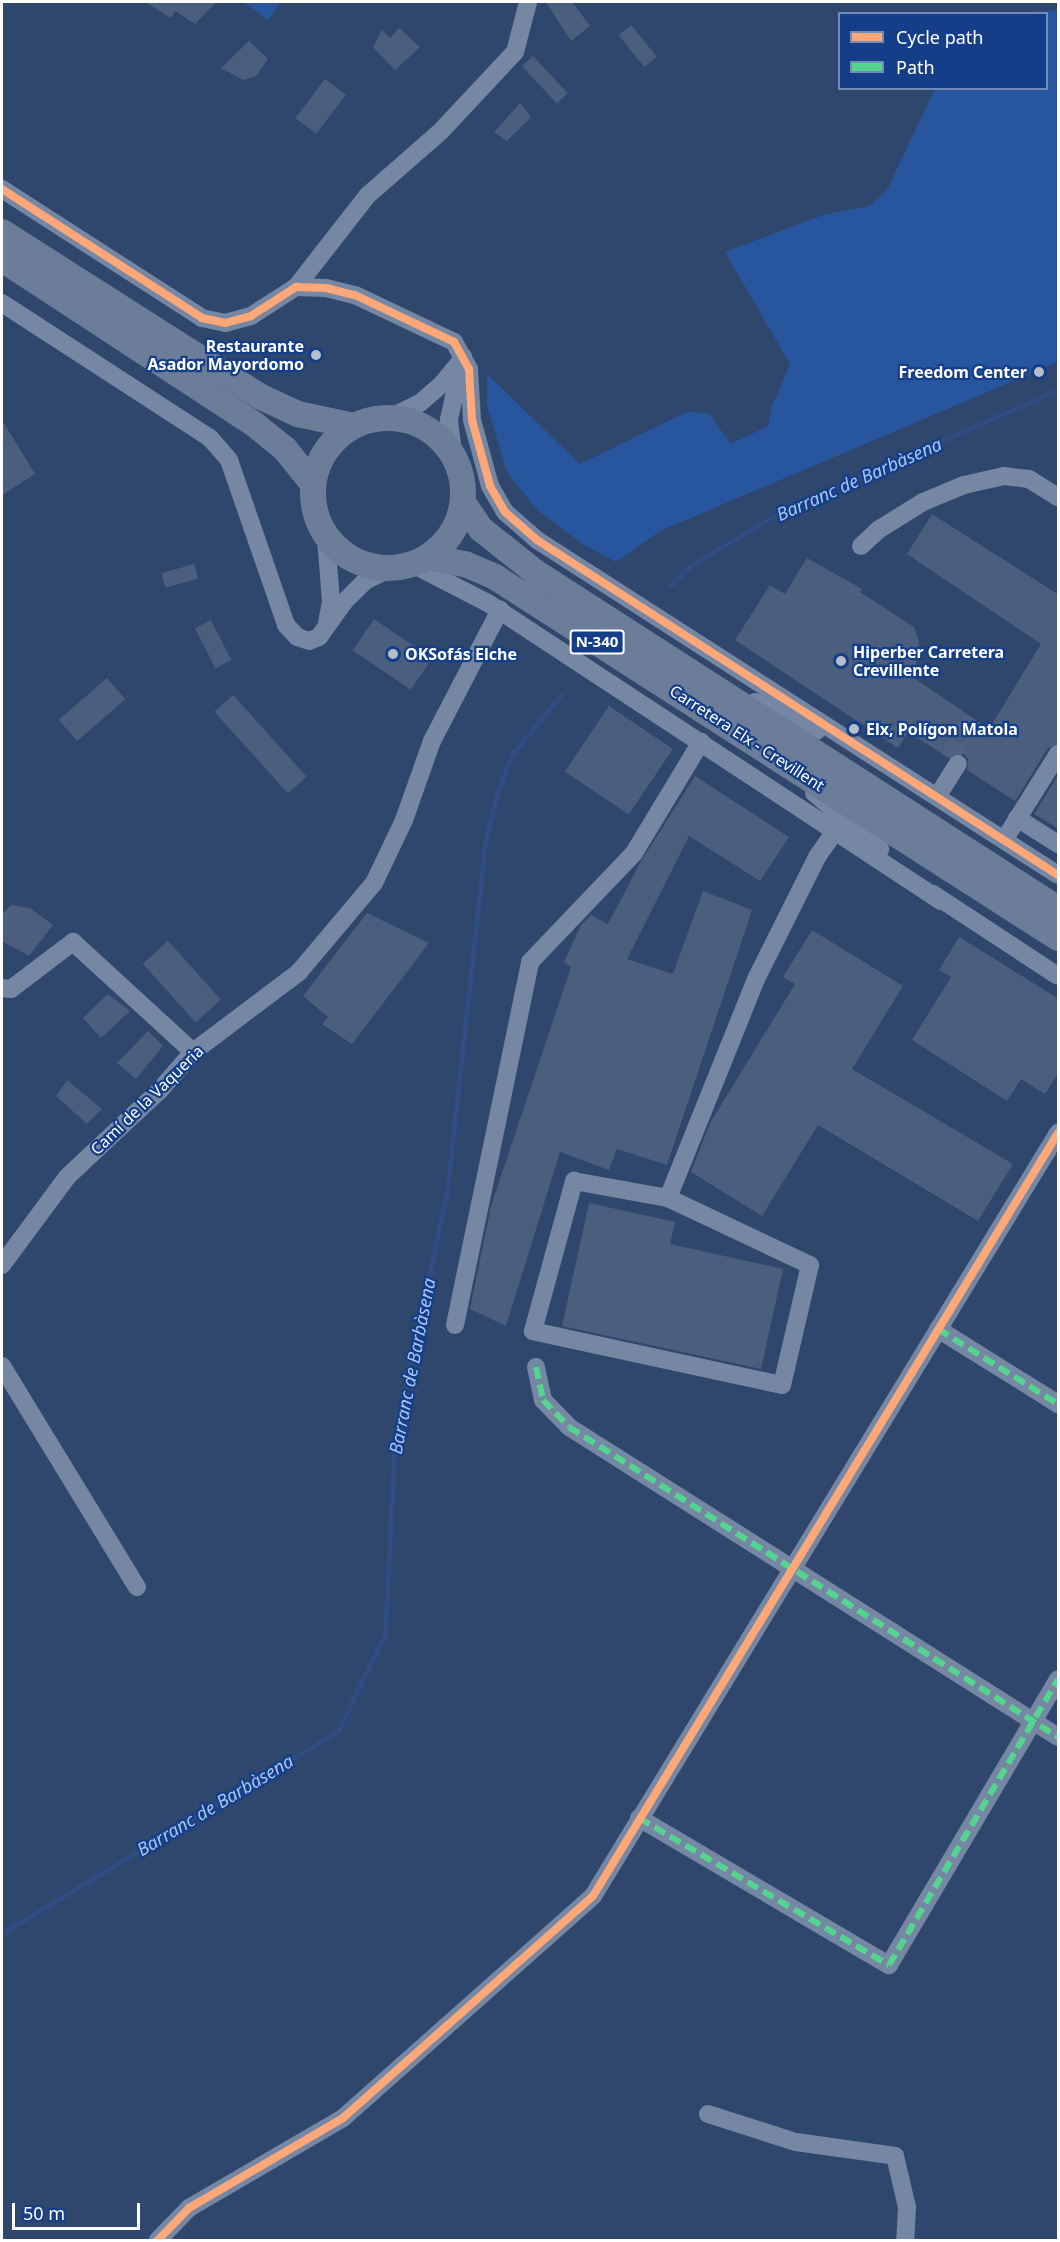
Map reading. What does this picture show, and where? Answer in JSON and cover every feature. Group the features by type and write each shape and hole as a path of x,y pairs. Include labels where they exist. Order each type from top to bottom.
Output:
{"highway":[{"name":"N-340","path":"2,232 261,397 298,414 354,426"},
{"name":"N-340","path":"2,259 254,424 285,449 313,484"},
{"name":"N-340","path":"391,417 412,421 430,431 453,453 463,478 464,504 456,528 439,550 411,564 354,561 326,537 312,496 313,484 323,453 339,434 354,426 391,417"},
{"name":"Carretera Elx - Crevillent","path":"464,504 481,529 505,550 689,672 1059,909"},
{"name":"Carretera Elx - Crevillent","path":"411,564 465,564 495,577 1059,938"}],"street":[{"path":"2,189 202,318 225,322 251,316 296,287 368,195 441,131 515,52 528,2"},
{"path":"296,287 326,288 355,295 454,342 469,369 472,420 490,486 505,512 537,540 1059,875"},
{"path":"2,303 210,438 229,460 286,625 297,637 309,641 325,630 344,602 365,581 411,564 500,610 941,901 1059,976"},
{"path":"391,417 420,403 442,384 463,357"},
{"path":"453,453 449,418 463,357"},
{"path":"861,546 878,530 923,502 964,485 1004,476 1029,479 1059,497"},
{"path":"325,630 331,602 326,537"},
{"name":"Camí de la Vaqueria","path":"2,1265 67,1177 159,1090 193,1052 299,972 374,883 404,820 432,741 500,610"},
{"path":"689,672 879,760"},
{"path":"455,1325 530,962 634,853 700,742"},
{"path":"758,745 941,901"},
{"path":"1004,840 1059,754"},
{"path":"933,795 954,761"},
{"path":"1017,818 1059,844"},
{"path":"668,1198 756,979 817,857 835,831"},
{"path":"2,988 11,988 73,942 193,1052"},
{"path":"158,2241 189,2208 343,2118 593,1896 1059,1132"},
{"path":"574,1181 668,1198 810,1265 782,1385 532,1331 574,1181"},
{"path":"938,1329 1059,1404"},
{"path":"2,1366 137,1587"},
{"path":"536,1367 543,1400 569,1427 1059,1737"},
{"path":"639,1818 889,1965 1059,1679"},
{"path":"708,2114 796,2142 895,2156 907,2207 905,2241"}],"shaded area":[{"path":"243,2 280,2 268,20"},
{"path":"1058,10 1058,362 660,531 616,562 581,543 538,511 507,472 487,406 487,374 580,464 689,411 709,414 731,444 768,426 772,406 790,364 725,252 823,215 869,206 887,190 935,90 1048,90 1048,12 1032,12"}],"building":[{"path":"145,2 216,2 195,24 175,11 171,18"},
{"path":"546,2 572,2 590,26 571,41"},
{"path":"631,25 657,57 644,67 619,35"},
{"path":"399,28 420,47 395,70 373,47 382,30 390,38"},
{"path":"249,41 268,59 256,76 243,80 221,68"},
{"path":"533,56 568,93 557,104 522,66"},
{"path":"325,79 346,95 316,134 296,118"},
{"path":"520,103 531,117 507,141 494,132"},
{"path":"2,420 35,474 2,495"},
{"name":"Hiperber Carretera Crevillente","path":"932,514 1059,595 1059,743 1048,748 1015,801 967,770 968,759 964,754 949,758 908,732 898,748 735,640 770,585 785,594 807,558 862,589 860,592 914,627 919,641 914,678 989,729 1041,644 907,554"},
{"path":"194,564 198,578 165,588 161,573"},
{"name":"OKSofás Elche","path":"374,619 432,658 411,690 353,651"},
{"path":"211,620 231,660 215,668 195,628"},
{"path":"107,678 125,699 77,741 59,720"},
{"path":"233,695 307,777 288,793 214,712"},
{"path":"609,706 673,749 629,815 565,771"},
{"path":"1059,774 1059,829 1034,814"},
{"path":"695,776 789,837 760,881 689,836 627,959 673,974 703,891 752,910 667,1165 617,1149 609,1170 560,1152 506,1326 470,1309 491,1206 571,967 564,962 581,925 591,915 608,924 640,863"},
{"path":"11,905 30,908 53,925 29,956 2,941 3,913"},
{"path":"367,913 429,943 352,1044 322,1024 328,1017 303,996"},
{"path":"812,930 903,986 852,1069 1013,1164 978,1221 818,1125 762,1216 691,1172 710,1123 795,984 783,977"},
{"path":"959,937 1059,999 1059,1072 1045,1094 1021,1079 1007,1101 912,1040 951,977 939,970"},
{"path":"168,941 221,1000 196,1022 143,964"},
{"path":"108,994 130,1011 101,1038 83,1018"},
{"path":"148,1031 163,1046 136,1079 117,1063"},
{"path":"67,1080 102,1109 87,1124 56,1096"},
{"path":"589,1203 675,1222 670,1244 783,1269 761,1369 562,1326"}],"waterway":[{"name":"Barranc de Barbàsena","path":"670,586 693,564 784,510 1058,390"},
{"name":"Barranc de Barbàsena","path":"2,1933 338,1731 385,1634 395,1436 447,1192 485,843 499,787 513,753 561,695"}],"tunnel":[{"path":"949,758 973,718"}],"marked path":[{"path":"935,1333 938,1329 1058,1404"},
{"path":"536,1367 543,1400 569,1427 1058,1737"},
{"path":"639,1818 889,1965 1058,1679"}],"cycle path":[{"path":"2,189 202,318 225,323 251,316 296,287 326,288 355,295 454,342 469,369 472,420 490,486 505,512 537,540 1058,875"},
{"path":"158,2240 189,2208 343,2118 593,1896 1058,1133"}],"place":[{"name":"Restaurante Asador Mayordomo","path":"316,355"},
{"name":"Freedom Center","path":"1039,372"},
{"name":"OKSofás Elche","path":"393,654"},
{"name":"Hiperber Carretera Crevillente","path":"841,661"},
{"name":"Elx, Polígon Matola","path":"854,729"}]}
